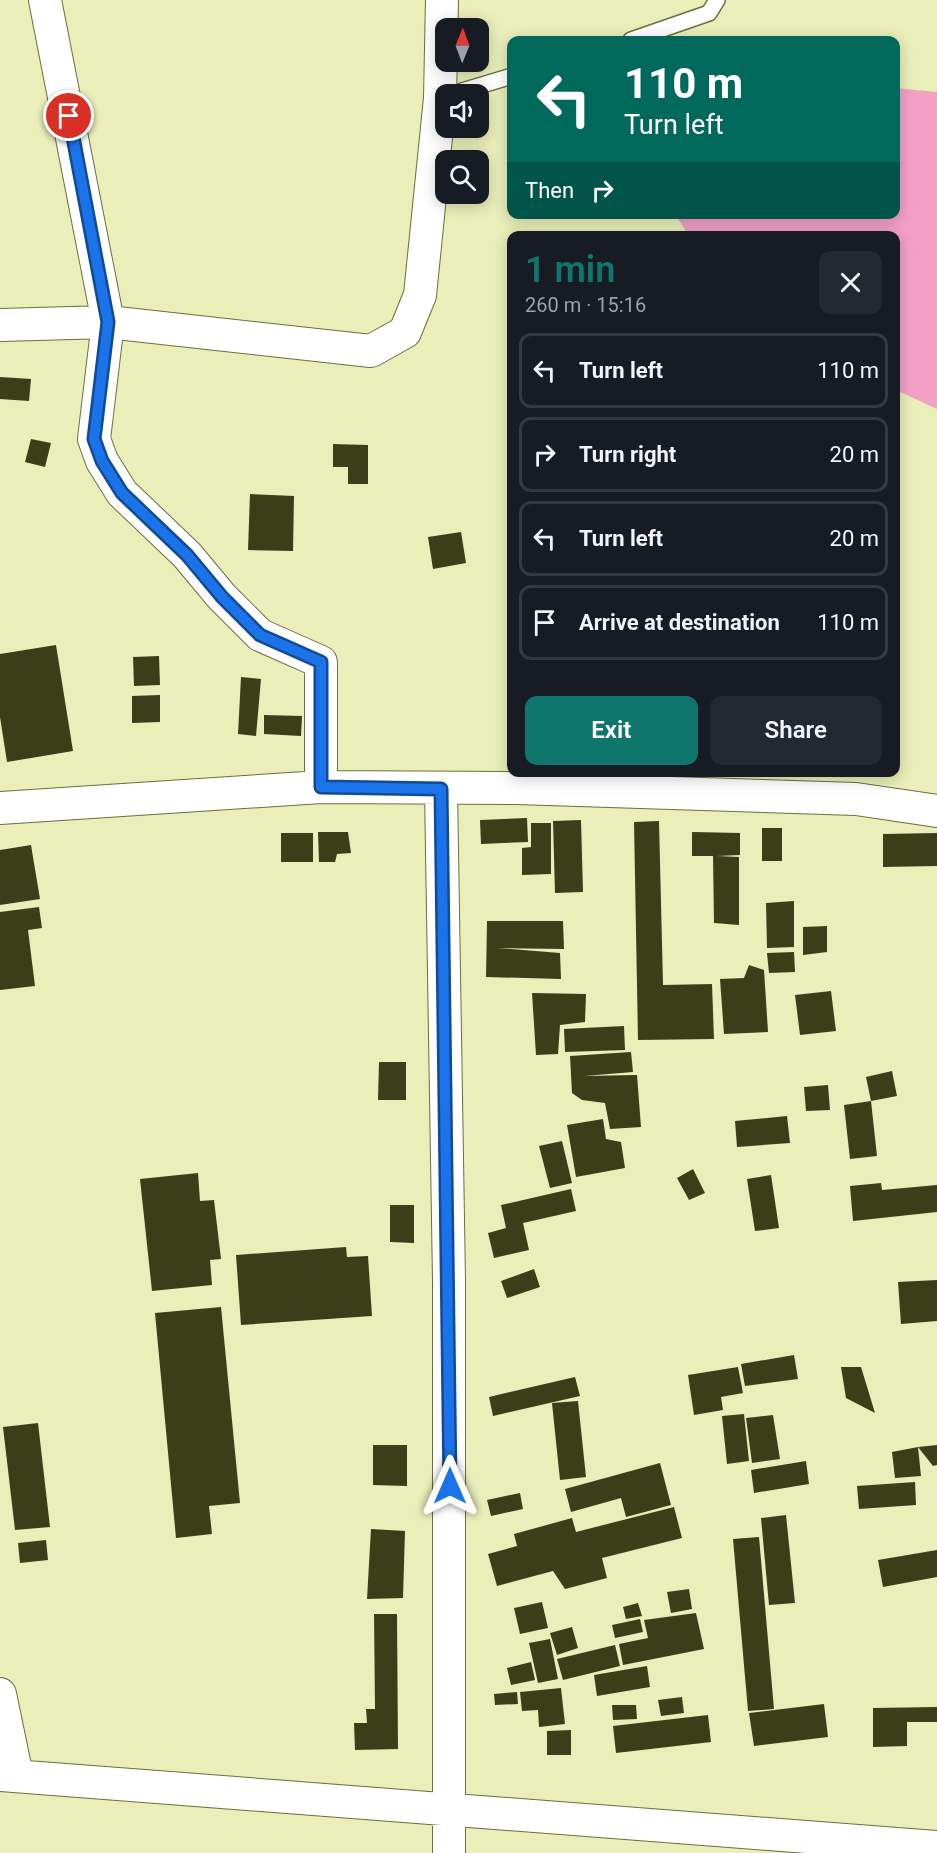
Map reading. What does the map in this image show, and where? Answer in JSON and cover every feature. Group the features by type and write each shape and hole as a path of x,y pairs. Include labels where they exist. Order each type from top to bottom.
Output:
{"street":[{"path":"45,0 108,322 94,439 102,461 122,493 187,555 222,597 260,635 321,662 321,787"},
{"path":"442,0 446,84"},
{"path":"0,325 108,322 371,351 405,332 420,296 441,138"},
{"path":"0,808 321,787 517,788 856,800 937,811"},
{"path":"441,789 449,1281 449,1853"},
{"path":"0,1694 8,1776 937,1847"}],"lane":[{"path":"643,36 709,13 717,0"},
{"path":"486,84 507,78"}],"shaded area":[{"path":"900,88 937,92 937,409 900,392 900,231 686,231 678,219 900,219"}],"building":[{"path":"0,377 31,379 29,401 0,399"},
{"path":"31,439 51,443 45,467 25,462"},
{"path":"333,444 368,445 368,484 348,484 348,467 333,467"},
{"path":"250,494 294,496 293,551 248,550"},
{"path":"461,532 466,563 433,569 428,537"},
{"path":"56,645 73,751 7,762 0,717 0,654"},
{"path":"159,656 160,685 134,686 133,657"},
{"path":"241,677 261,679 256,736 238,734"},
{"path":"160,695 160,722 132,723 132,696"},
{"path":"264,715 302,716 301,736 264,734"},
{"path":"527,818 528,842 481,844 480,820"},
{"path":"581,820 583,892 555,893 553,821"},
{"path":"659,821 663,985 712,984 714,1039 638,1040 634,822"},
{"path":"531,823 551,823 551,874 522,875 522,848 531,847"},
{"path":"762,828 782,828 782,861 762,861"},
{"path":"318,832 348,832 351,853 337,854 335,862 319,862"},
{"path":"692,832 740,833 740,855 717,856 739,857 739,925 714,923 713,856 692,856"},
{"path":"281,833 313,833 313,862 281,862"},
{"path":"937,833 937,866 883,867 883,834"},
{"path":"31,845 40,899 0,905 0,850"},
{"path":"794,901 794,947 767,948 766,903"},
{"path":"39,907 42,928 28,930 35,986 0,990 0,912"},
{"path":"487,921 563,921 564,949 497,948 560,953 561,979 486,977"},
{"path":"827,926 827,952 803,955 803,927"},
{"path":"794,952 795,972 769,973 767,953"},
{"path":"749,965 764,970 768,1032 724,1034 720,979 744,978"},
{"path":"831,991 836,1031 800,1035 795,995"},
{"path":"532,993 586,994 585,1022 560,1025 558,1054 536,1055"},
{"path":"624,1026 625,1050 565,1052 564,1029"},
{"path":"631,1052 633,1072 584,1076 637,1075 641,1127 610,1129 605,1103 582,1100 572,1093 570,1056"},
{"path":"379,1062 406,1062 406,1100 378,1100"},
{"path":"892,1071 897,1096 871,1101 866,1077"},
{"path":"828,1085 830,1110 806,1111 804,1087"},
{"path":"871,1101 877,1156 850,1159 844,1105"},
{"path":"787,1116 790,1143 737,1147 735,1121"},
{"path":"603,1119 606,1139 621,1142 625,1168 576,1177 567,1125"},
{"path":"562,1141 572,1183 550,1188 539,1146"},
{"path":"693,1169 705,1193 689,1200 677,1178"},
{"path":"198,1173 200,1201 214,1200 221,1259 210,1260 212,1285 152,1291 140,1179"},
{"path":"771,1175 779,1228 755,1231 747,1179"},
{"path":"881,1183 882,1190 937,1185 937,1212 853,1221 850,1186"},
{"path":"571,1189 576,1211 523,1223 529,1250 494,1258 488,1233 506,1228 501,1205"},
{"path":"390,1205 414,1205 414,1243 390,1242"},
{"path":"346,1247 347,1257 368,1256 372,1316 241,1325 236,1255"},
{"path":"534,1269 540,1287 507,1298 501,1281"},
{"path":"937,1280 937,1321 901,1324 898,1282"},
{"path":"221,1307 240,1503 209,1506 212,1534 176,1538 155,1313"},
{"path":"794,1355 798,1379 745,1386 741,1364"},
{"path":"738,1367 743,1393 721,1397 723,1410 694,1415 688,1375"},
{"path":"841,1367 861,1367 875,1413 846,1398"},
{"path":"575,1377 580,1396 493,1416 489,1397"},
{"path":"578,1401 586,1477 560,1480 552,1403"},
{"path":"744,1414 749,1461 727,1464 722,1416"},
{"path":"773,1415 780,1459 752,1463 746,1418"},
{"path":"38,1423 50,1527 15,1530 3,1427"},
{"path":"373,1445 407,1445 407,1486 373,1485"},
{"path":"937,1445 937,1465 933,1466 918,1447"},
{"path":"918,1447 921,1476 895,1478 892,1452"},
{"path":"806,1461 809,1484 754,1493 751,1470"},
{"path":"660,1463 671,1505 626,1517 621,1498 571,1512 565,1489"},
{"path":"915,1482 916,1505 859,1509 857,1486"},
{"path":"520,1493 523,1509 491,1516 487,1500"},
{"path":"674,1507 682,1538 602,1558 607,1578 565,1589 553,1571 497,1586 488,1554 517,1546 514,1534 572,1518 576,1532"},
{"path":"786,1515 795,1603 769,1605 761,1518"},
{"path":"371,1529 405,1531 403,1598 367,1599"},
{"path":"759,1537 774,1709 748,1711 733,1539"},
{"path":"46,1540 48,1560 20,1563 18,1543"},
{"path":"937,1550 937,1577 883,1587 878,1560"},
{"path":"689,1589 692,1609 671,1613 667,1592"},
{"path":"542,1602 548,1628 520,1634 514,1608"},
{"path":"638,1603 642,1616 626,1619 623,1607"},
{"path":"696,1613 704,1649 623,1665 619,1644 648,1638 644,1620"},
{"path":"374,1614 397,1614 398,1749 355,1750 354,1723 367,1723 366,1709 375,1709"},
{"path":"640,1619 643,1632 615,1638 612,1625"},
{"path":"572,1627 578,1648 557,1655 550,1633"},
{"path":"550,1639 558,1679 538,1683 529,1643"},
{"path":"615,1645 620,1666 563,1680 557,1659"},
{"path":"531,1662 535,1680 511,1685 507,1668"},
{"path":"647,1666 650,1687 597,1696 594,1675"},
{"path":"561,1688 565,1724 539,1727 538,1710 522,1711 520,1692"},
{"path":"517,1692 518,1704 495,1705 494,1694"},
{"path":"682,1697 684,1713 661,1716 658,1700"},
{"path":"824,1704 828,1737 754,1746 749,1713"},
{"path":"612,1705 636,1705 637,1719 613,1720"},
{"path":"937,1707 937,1722 907,1722 907,1746 873,1747 873,1708"},
{"path":"708,1715 711,1742 616,1753 613,1726"},
{"path":"571,1730 571,1755 547,1755 547,1731"}],"route":[{"path":"69,116 108,322 94,439 102,461 122,493 187,555 222,597 260,635 321,662 321,787 441,789 450,1486"}]}
